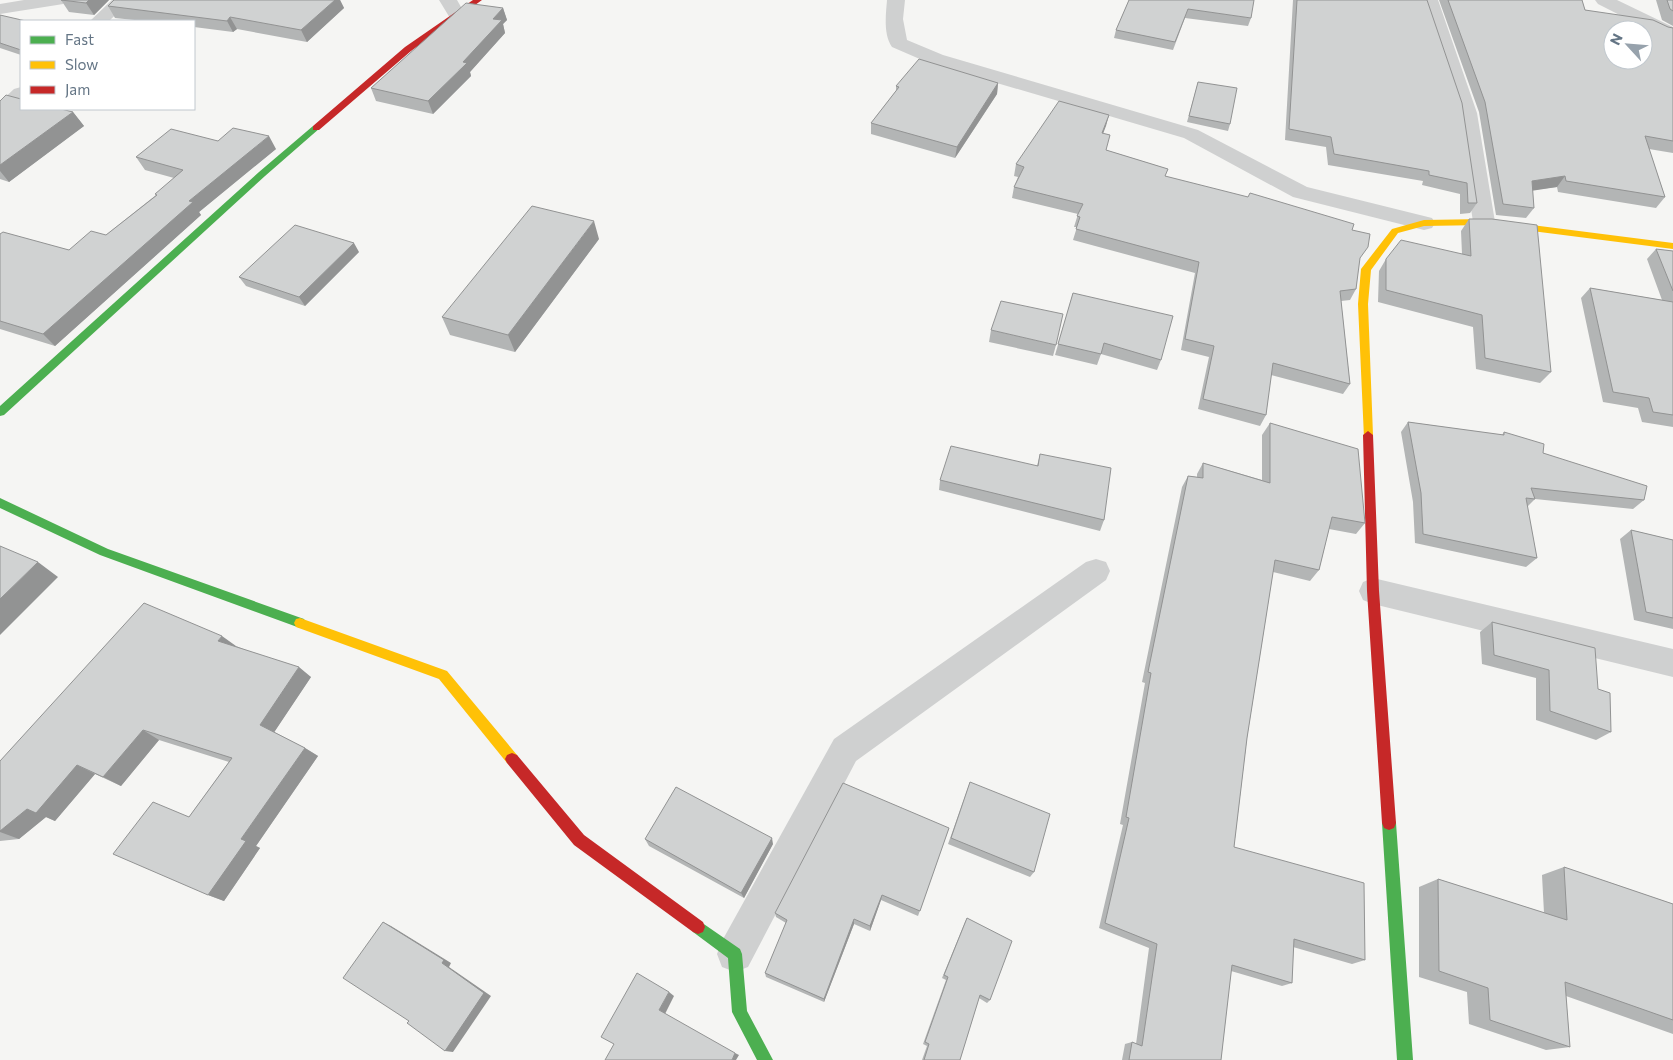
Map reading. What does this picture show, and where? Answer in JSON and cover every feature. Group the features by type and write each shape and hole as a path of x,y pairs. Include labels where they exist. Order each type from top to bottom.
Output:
{"street":[{"path":"0,9 57,0"},
{"path":"100,20 122,0"},
{"path":"0,412 262,174 408,49 452,7 478,0"},
{"path":"896,0 894,19 898,43 936,59 1191,134 1300,192 1424,223"},
{"path":"1429,0 1467,113 1484,222"},
{"path":"1604,0 1668,32 1673,32"},
{"path":"0,113 20,94"},
{"path":"1405,1060 1373,591 1363,304 1366,269 1395,231 1424,223 1484,222 1673,246"},
{"path":"0,502 104,552 443,675 579,840 735,954"},
{"path":"765,1060 740,1012 735,954 845,750 1096,571"},
{"path":"1373,591 1673,662"}],"building":[{"path":"61,0 89,0 86,3"},
{"path":"114,0 335,0 301,30 230,17 227,21 108,6"},
{"path":"1129,0 1254,0 1251,18 1188,9 1175,42 1116,30"},
{"path":"1297,0 1427,0 1462,103 1477,203 1468,203 1467,183 1429,175 1429,171 1334,154 1331,137 1289,129"},
{"path":"1448,0 1582,0 1585,10 1653,20 1673,28 1673,141 1645,136 1665,197 1566,181 1565,176 1532,181 1534,208 1503,204 1485,102"},
{"path":"1667,0 1673,0 1673,11 1670,9"},
{"path":"466,3 503,8 493,19 502,20 463,62 467,63 428,101 371,88"},
{"path":"0,15 22,20 20,20 20,50 0,43"},
{"path":"919,59 998,83 957,147 871,123 899,87 896,86"},
{"path":"1198,82 1237,88 1230,124 1189,116"},
{"path":"6,95 20,99 20,110 65,110 73,112 0,165 0,101"},
{"path":"1059,101 1109,115 1102,133 1110,135 1106,150 1168,169 1165,176 1248,197 1250,193 1354,224 1352,230 1370,234 1368,247 1360,258 1356,289 1340,291 1350,384 1273,363 1266,415 1203,399 1214,346 1185,339 1199,262 1076,229 1080,217 1077,216 1083,204 1014,187 1024,167 1016,164"},
{"path":"233,128 269,136 189,201 193,202 43,334 0,321 0,234 3,232 69,250 91,231 106,235 157,195 155,194 183,170 136,157 171,129 218,141"},
{"path":"532,206 594,221 508,335 442,317"},
{"path":"1469,219 1492,219 1537,225 1551,372 1485,358 1482,315 1386,290 1386,259 1401,240 1471,256"},
{"path":"295,225 354,243 299,297 239,277"},
{"path":"1656,249 1673,251 1673,291"},
{"path":"1590,288 1673,302 1673,415 1653,412 1649,398 1613,392"},
{"path":"1073,293 1173,316 1161,360 1104,343 1101,354 1058,344"},
{"path":"1001,301 1063,314 1056,345 991,330"},
{"path":"1408,422 1504,435 1504,432 1544,444 1543,453 1647,486 1644,500 1531,488 1535,499 1526,498 1537,558 1423,534 1421,493"},
{"path":"1270,423 1358,449 1365,523 1332,517 1319,570 1275,560 1247,738 1234,847 1364,883 1365,960 1294,939 1292,983 1232,965 1221,1060 1129,1060 1132,1042 1142,1046 1157,944 1105,923 1129,818 1126,817 1151,673 1148,672 1188,476 1203,478 1203,463 1270,483"},
{"path":"951,446 1038,466 1040,454 1111,468 1104,520 940,480"},
{"path":"1631,530 1673,540 1673,618 1646,612"},
{"path":"0,546 38,562 0,599"},
{"path":"144,603 222,636 218,641 299,667 260,725 305,748 241,839 246,841 208,895 113,854 153,802 189,817 232,758 143,730 103,777 77,765 36,813 27,809 0,831 0,761"},
{"path":"1492,622 1595,648 1598,689 1610,693 1611,732 1550,711 1549,670 1494,655"},
{"path":"970,782 1050,814 1034,872 951,838"},
{"path":"843,783 949,828 920,911 882,895 870,926 854,919 824,999 765,973 787,920 775,913"},
{"path":"676,787 772,838 741,893 645,839"},
{"path":"1564,867 1673,904 1673,1020 1565,982 1570,1047 1490,1020 1488,988 1439,971 1438,879 1567,920"},
{"path":"967,918 1012,941 990,1000 980,995 960,1060 924,1060 929,1044 925,1042 948,977 944,975"},
{"path":"383,922 444,960 442,963 484,993 445,1051 407,1023 409,1021 343,978"},
{"path":"637,973 669,992 659,1010 735,1053 732,1060 605,1060 614,1044 601,1037"}],"traffic: fast":[{"path":"0,412 262,174 316,128"},
{"path":"0,503 104,552 300,623"},
{"path":"1389,823 1405,1060"},
{"path":"698,927 735,954 740,1012 765,1060"}],"traffic: slow":[{"path":"1368,435 1363,304 1366,269 1395,231 1424,223 1484,222 1673,246"},
{"path":"300,623 443,675 512,759"}],"traffic: jam":[{"path":"316,128 408,49 478,0"},
{"path":"1368,435 1373,591 1389,823"},
{"path":"512,759 579,840 698,927"}]}
